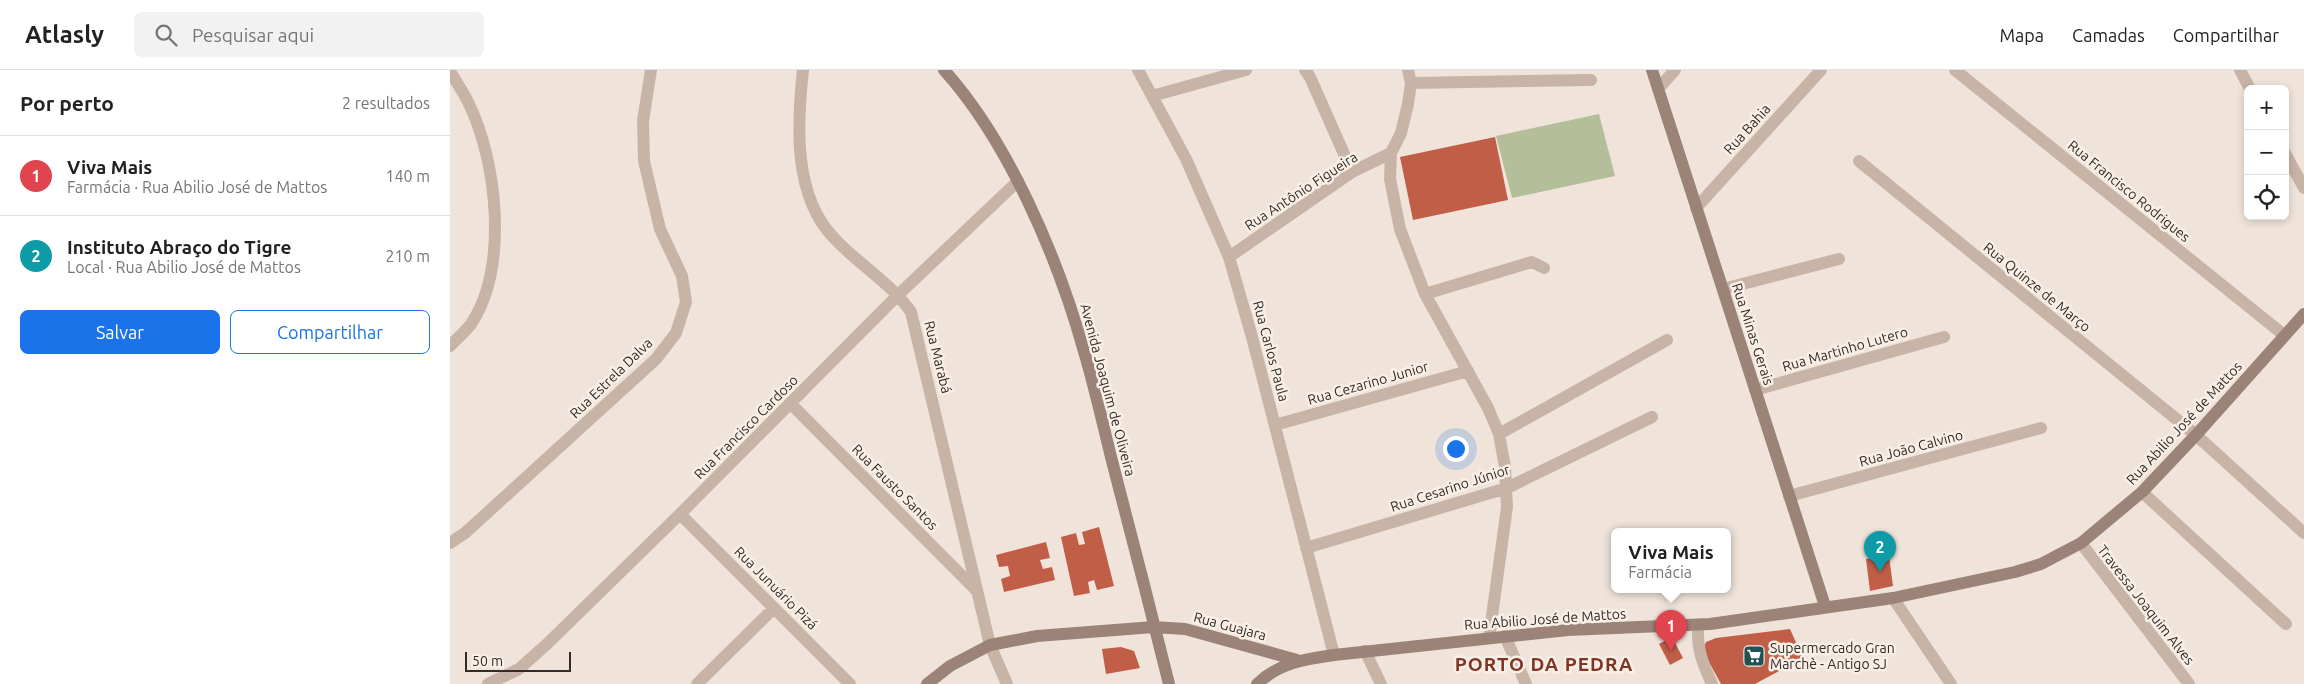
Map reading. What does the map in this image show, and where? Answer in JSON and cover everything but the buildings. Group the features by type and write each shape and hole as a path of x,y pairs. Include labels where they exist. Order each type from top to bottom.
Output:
{"main road":[{"name":"Avenida Joaquim de Oliveira","path":"944,70 991,134 1018,181 1064,290 1083,347 1169,684"},
{"name":"Rua Minas Gerais","path":"1652,70 1825,606"},
{"name":"Rua Abilio José de Mattos","path":"1257,684 1273,672 1297,660 1568,630 1698,625 1893,598 2024,569 2061,555 2080,543 2142,492 2196,435 2304,314"},
{"name":"Rua Guajara","path":"927,684 950,666 990,645 1037,636 1154,627 1185,630 1297,660"}],"street":[{"path":"642,70 651,75"},
{"name":"Rua Marabá","path":"803,70 798,141 808,196 817,215 832,237 897,296 911,312 990,645 1007,684"},
{"name":"Rua Carlos Paula","path":"1138,70 1186,159 1229,257 1252,337 1334,655"},
{"path":"1152,96 1246,70"},
{"path":"1305,70 1310,77 1352,172"},
{"path":"1408,70 1411,83 1401,133 1391,153 1390,179 1400,229 1425,294 1468,370 1499,434 1507,488 1507,507 1489,638"},
{"path":"1658,89 1675,70"},
{"name":"Rua Bahia","path":"1696,208 1821,70"},
{"name":"Rua Francisco Rodrigues","path":"1955,70 2284,335"},
{"path":"2240,70 2248,85"},
{"path":"450,72 470,105 486,153 496,202 493,257 487,292 473,322 450,346"},
{"name":"Rua Estrela Dalva","path":"450,543 465,533 656,359 676,333 686,302 682,276 660,229 644,162 643,121 651,75"},
{"path":"1411,83 1592,80"},
{"name":"Rua Antônio Figueira","path":"1229,257 1352,172 1391,153"},
{"name":"Rua Quinze de Março","path":"1859,161 2196,435 2304,534"},
{"path":"2289,161 2304,188"},
{"name":"Rua Francisco Cardoso","path":"488,684 519,668 547,644 680,514 897,296 1018,181"},
{"path":"1723,289 1839,260"},
{"path":"1425,294 1532,262 1544,268"},
{"name":"Rua Martinho Lutero","path":"1755,390 1944,338"},
{"path":"1499,434 1667,340"},
{"name":"Rua Cezarino Junior","path":"1275,425 1468,370"},
{"name":"Rua Fausto Santos","path":"790,403 978,591"},
{"name":"Rua Cesarino Júnior","path":"1306,548 1507,488 1652,416"},
{"name":"Rua João Calvino","path":"1789,496 2041,428"},
{"path":"2142,492 2286,624"},
{"name":"Rua Junuário Pizá","path":"680,514 850,684"},
{"name":"Travessa Joaquim Alves","path":"2080,543 2189,684"},
{"path":"1893,598 1951,684"},
{"path":"697,684 774,608"},
{"path":"1698,625 1700,658 1712,684"},
{"path":"1505,636 1526,684"},
{"path":"1366,651 1381,684"}],"green space":[{"path":"1599,114 1615,176 1512,198 1496,136"}],"place":[{"name":"Instituto Abraço do Tigre","path":"1880,572"},
{"name":"Viva Mais","path":"1671,651"},
{"name":"Supermercado Gran Marchè - Antigo SJ","path":"1754,656"}],"district":[{"name":"PORTO DA PEDRA","path":"1544,664"}]}
